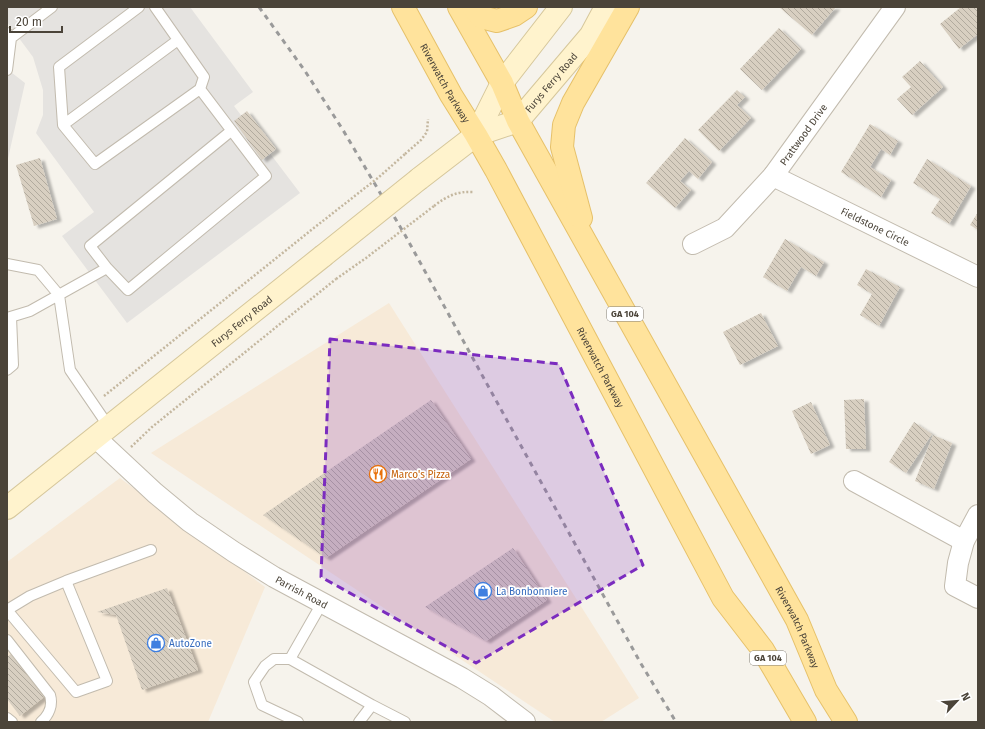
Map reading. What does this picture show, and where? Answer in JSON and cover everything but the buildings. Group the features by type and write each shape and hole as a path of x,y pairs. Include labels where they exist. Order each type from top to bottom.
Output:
{"main road":[{"name":"Riverwatch Parkway","path":"403,7 451,95 476,135 588,341 723,598 763,650 805,722"},
{"name":"Riverwatch Parkway","path":"459,7 502,83 518,121 796,620 826,690 846,722"},
{"path":"473,7 481,17 497,21 514,15 526,7"},
{"name":"Furys Ferry Road","path":"476,135 502,83 561,7"},
{"name":"Furys Ferry Road","path":"7,508 476,135 518,121 591,35 606,7"},
{"path":"588,248 562,147 564,125 573,103 628,7"}],"street":[{"name":"Prattwood Drive","path":"693,244 725,228 773,176 895,7"},
{"name":"Fieldstone Circle","path":"773,176 978,277"},
{"name":"Parrish Road","path":"102,432 118,460 190,522 274,577 462,678 491,696 518,720"},
{"path":"854,480 964,541"},
{"path":"978,516 964,541 958,563 955,586 978,598"}],"lane":[{"path":"7,70 9,35 52,7"},
{"path":"139,7 59,67 63,125 95,164 200,89 204,78 155,7"},
{"path":"63,125 178,40"},
{"path":"200,89 266,176 128,290 107,268 90,246 231,131"},
{"path":"7,264 38,270 59,295 70,370 93,404 102,432"},
{"path":"7,271 21,267"},
{"path":"7,370 14,365 9,318 30,311 107,268"},
{"path":"66,582 107,681 76,692 7,610 30,596 66,582 151,550"},
{"path":"290,659 322,604"},
{"path":"7,640 50,695 52,701 50,709 45,719 41,722"},
{"path":"298,722 262,705 254,682 265,666 274,659 290,659 405,722"},
{"path":"359,722 372,705"},
{"path":"7,718 12,722"}],"path":[{"path":"93,404 379,177 421,140 427,132 428,119"},
{"path":"118,460 152,427 336,279 366,258 446,196 458,192 474,192"}],"highlighted area":[{"path":"330,339 559,364 643,565 476,663 321,577"}],"shaded area":[{"path":"7,7 190,7 253,92 234,106 300,193 127,323 62,236 94,212 36,133 43,115 43,90 33,57 7,22"},
{"path":"7,69 25,83 7,163"},
{"path":"389,303 639,698 601,722 555,722 151,453"},
{"path":"120,478 265,587 208,722 7,722 7,562"}],"railway":[{"path":"259,7 305,71 343,130 405,235 640,662 676,722"}],"place":[{"name":"Marco's Pizza","path":"378,474"},
{"name":"La Bonbonniere","path":"483,591"},
{"name":"AutoZone","path":"156,643"}]}
